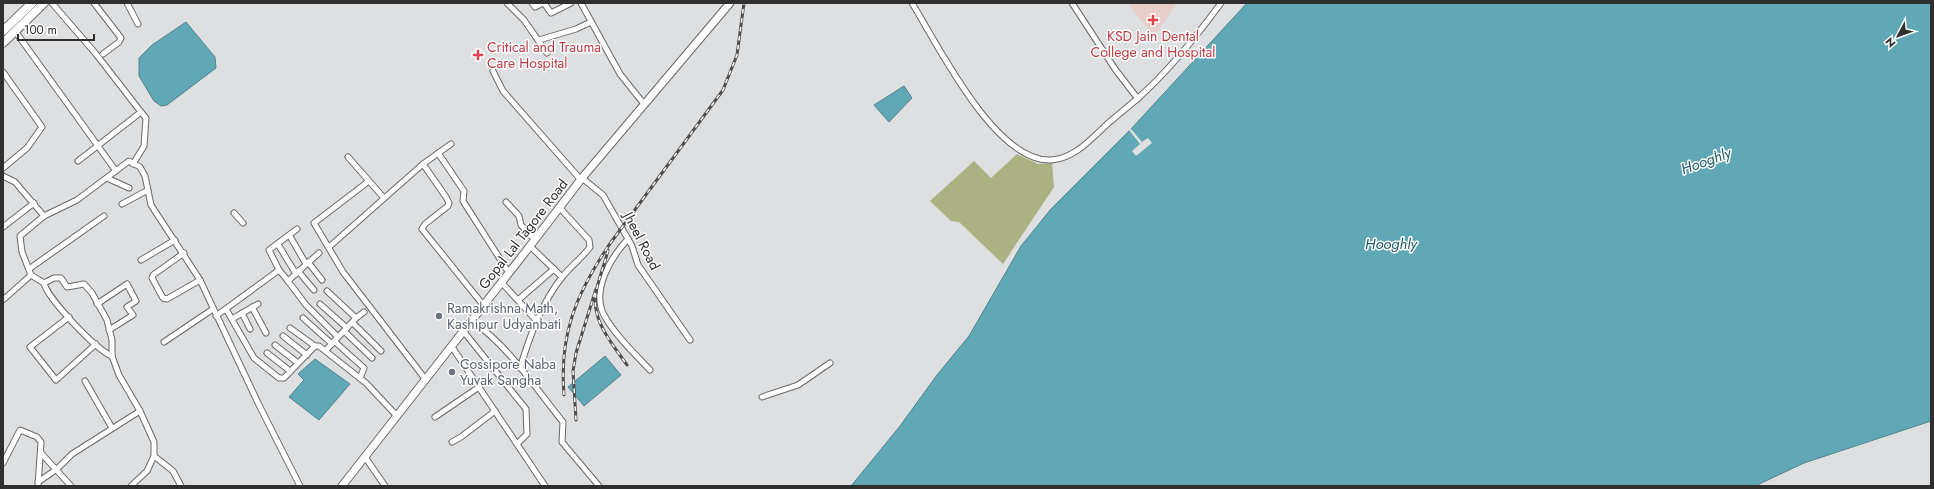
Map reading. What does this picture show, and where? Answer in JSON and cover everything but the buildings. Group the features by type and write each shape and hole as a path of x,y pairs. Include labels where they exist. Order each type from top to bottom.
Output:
{"main road":[{"path":"3,31 32,3"},
{"path":"3,43 44,3"}],"street":[{"path":"52,3 103,63 146,118 144,146 133,164"},
{"path":"94,3 121,38 119,42 103,54"},
{"path":"127,3 138,24"},
{"path":"507,3 524,20 547,52"},
{"path":"532,3 535,7 544,3 552,13 571,3"},
{"path":"581,3 620,74 644,104"},
{"name":"Gopal Lal Tagore Road","path":"342,486 536,240 581,179 730,3"},
{"path":"912,3 981,113 994,128 1016,148 1038,159 1053,160 1070,155 1084,145 1138,99 1188,45 1221,3"},
{"path":"1072,3 1115,68 1138,99"},
{"path":"538,40 576,29 591,22"},
{"path":"15,31 116,171"},
{"name":"Jheel Road","path":"493,71 503,91 581,179 603,195 628,239 638,265 690,340"},
{"path":"3,72 42,127 27,148 3,168"},
{"path":"78,161 140,112"},
{"path":"329,248 422,164 451,144"},
{"path":"438,153 464,191 463,201 509,273"},
{"path":"348,157 384,198"},
{"path":"112,356 107,354 69,317 48,293 44,283 31,275 22,252 20,236 44,216 77,200 128,161 140,167 148,190 151,205 184,253 200,280 259,405 300,486"},
{"path":"422,164 449,203 445,209 425,224 422,229 484,306"},
{"path":"3,176 15,182 44,216"},
{"path":"107,178 129,188"},
{"path":"369,181 314,223 344,272 426,380"},
{"path":"122,204 148,190"},
{"path":"506,202 519,216 521,225 536,240"},
{"path":"3,227 34,203"},
{"path":"520,368 536,320 562,277 586,252 591,244 560,208"},
{"path":"234,213 242,223"},
{"path":"29,269 104,216"},
{"path":"297,229 269,250 279,270 335,341"},
{"path":"291,238 307,264 322,280"},
{"path":"628,239 611,261 602,280 600,303 604,314 612,326 650,370"},
{"path":"141,260 175,240"},
{"path":"279,246 297,273 314,290"},
{"path":"530,246 562,277"},
{"path":"184,253 152,276 163,298 167,299 200,280"},
{"path":"288,281 319,253"},
{"path":"518,300 554,268"},
{"path":"216,316 279,270"},
{"path":"3,300 31,275"},
{"path":"44,283 54,278 61,278 67,287 84,284 92,293 107,320 112,356 119,375 140,411 154,442 154,456 147,471 131,486"},
{"path":"502,283 536,320"},
{"path":"97,304 127,284 136,301 127,307 133,315 109,330"},
{"path":"327,291 381,351"},
{"path":"232,319 258,304"},
{"path":"320,304 372,358"},
{"path":"252,307 266,333"},
{"path":"164,342 213,309"},
{"path":"226,310 254,358 282,379 315,346"},
{"path":"326,350 364,312"},
{"path":"242,313 250,329"},
{"path":"69,317 30,347 56,380 96,344"},
{"path":"303,318 335,341 364,368 360,378"},
{"path":"472,321 485,330 520,368 563,422 562,442 599,486"},
{"path":"290,328 315,346 319,346 326,350 360,378 397,416"},
{"path":"464,332 526,409 527,434 517,444"},
{"path":"282,336 307,355"},
{"path":"275,345 298,363"},
{"path":"452,347 545,486"},
{"path":"267,353 290,372"},
{"path":"762,397 798,385 830,362"},
{"path":"85,381 112,428"},
{"path":"435,417 479,386"},
{"path":"38,484 72,454 140,411"},
{"path":"452,442 461,437 495,411"},
{"path":"3,463 20,430 37,438 41,442 42,453 38,484"},
{"path":"42,453 71,486"},
{"path":"154,456 173,471 181,486"},
{"path":"365,456 385,486"}],"shaded area":[{"name":"KSD Jain Dental College and Hospital","path":"1128,3 1177,3 1154,37"}],"green space":[{"path":"1017,154 1038,164 1052,163 1054,187 1003,264 959,222 951,221 930,201 974,161 991,178"}],"water":[{"name":"Hooghly","path":"1247,3 1931,3 1931,421 1804,463 1755,486 851,486 900,426 937,375 969,336 1021,246 1051,209 1131,129"},
{"path":"186,22 215,57 216,68 167,105 161,106 154,101 139,76 139,58 152,45"},
{"path":"904,86 912,98 889,122 874,105"},
{"path":"605,356 621,375 584,406 568,387"},
{"path":"315,359 350,384 319,420 289,397 304,380 298,374"}],"pier":[{"path":"1131,129 1142,142 1148,138 1152,143 1136,156 1132,151 1140,144 1129,130"}],"railway":[{"path":"564,395 564,353 567,334 579,298 597,263 609,245 723,90 737,55 744,3"},
{"path":"608,250 597,288 595,299 596,309 603,329 627,365"},
{"path":"576,420 573,371 576,353 596,289"}],"place":[{"name":"KSD Jain Dental College and Hospital","path":"1153,20"},
{"name":"Critical and Trauma Care Hospital","path":"478,55"},
{"name":"Ramakrishna Math, Kashipur Udyanbati","path":"439,316"},
{"name":"Cossipore Naba Yuvak Sangha","path":"452,372"}]}
